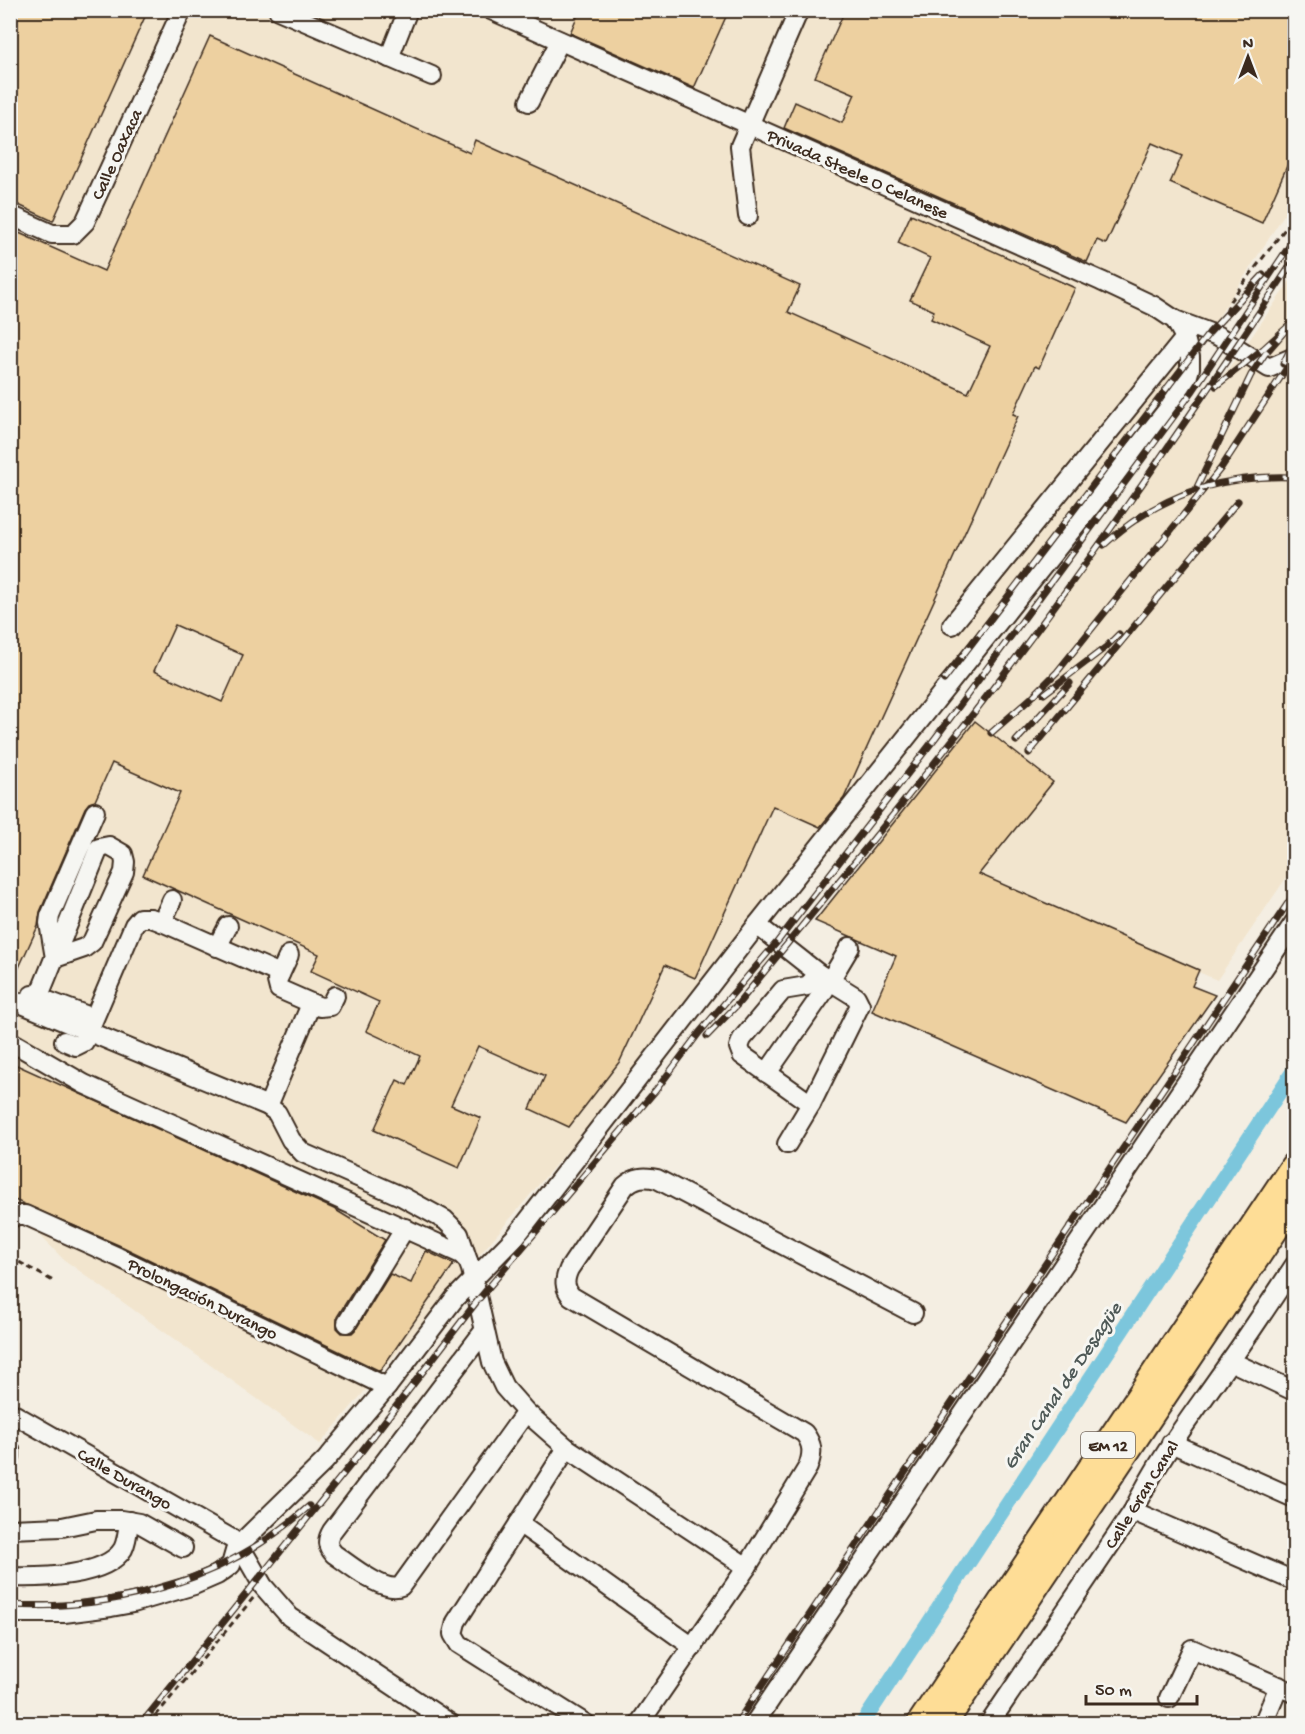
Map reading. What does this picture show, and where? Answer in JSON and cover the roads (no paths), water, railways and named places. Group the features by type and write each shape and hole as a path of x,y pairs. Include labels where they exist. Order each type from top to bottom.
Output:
{"highway":[{"name":"EM 12","path":"920,1724 1294,1166"},
{"name":"EM 12","path":"943,1724 1294,1202"}],"street":[{"name":"Calle Oaxaca","path":"10,215 52,234 73,234 85,222 182,10"},
{"path":"278,10 432,76"},
{"path":"389,58 408,10"},
{"name":"Privada Steele O Celanese","path":"491,10 1154,306 1175,320 1185,338 1190,357 1190,368 1186,382 1168,409 757,925"},
{"path":"748,216 740,146 799,10"},
{"path":"529,102 560,41"},
{"path":"1175,320 1218,336 1269,368 1294,357"},
{"path":"952,624 1185,338"},
{"path":"55,958 50,916 94,812"},
{"path":"38,998 98,852 105,846 120,852 125,859 124,872 92,942 84,948 55,958"},
{"path":"162,922 172,900"},
{"path":"64,1041 79,1045 84,1041 134,925 137,920 145,917 162,922 280,974"},
{"path":"754,1724 1294,923"},
{"path":"10,1613 90,1610 133,1603 218,1575 231,1565 239,1546 325,1461 387,1387 455,1298 516,1236 757,925 825,978 858,999 860,1008 811,1104 787,1144"},
{"path":"218,947 228,926"},
{"path":"767,1073 825,978 850,947"},
{"path":"289,955 277,984 279,989 320,1007 327,1007 335,996"},
{"path":"811,1104 742,1055 739,1050 740,1043 783,990 807,986 825,978"},
{"path":"10,986 268,1106 277,1113 291,1140 303,1153 403,1197 445,1220 459,1234 473,1279 484,1331 497,1375 526,1412 567,1448 747,1567"},
{"path":"10,999 91,1025"},
{"path":"268,1106 311,1004"},
{"path":"10,1041 84,1084 454,1250 468,1261"},
{"path":"639,1724 747,1567 808,1467 812,1448 804,1432 571,1296 565,1283 569,1269 625,1186 632,1180 647,1177 667,1185 914,1313"},
{"name":"Prolongación Durango","path":"14,1217 25,1215 118,1257 387,1387"},
{"path":"347,1323 405,1228"},
{"name":"Calle Gran Canal","path":"989,1724 1133,1511 1150,1476 1171,1443 1294,1266"},
{"path":"484,1331 332,1531 327,1543 329,1549 382,1586 396,1588 401,1586 526,1412"},
{"path":"1230,1361 1293,1388"},
{"name":"Calle Durango","path":"10,1412 232,1539 239,1546"},
{"path":"1171,1443 1294,1498"},
{"path":"567,1448 456,1622 453,1634 459,1644 586,1724"},
{"path":"10,1450 10,1456"},
{"path":"1133,1511 1294,1581"},
{"path":"10,1530 62,1527 96,1520 129,1521 139,1523 183,1548"},
{"path":"10,1577 49,1577 80,1572 106,1563 118,1555 123,1548 129,1521"},
{"path":"519,1523 693,1647"},
{"path":"239,1546 262,1586 290,1617 451,1724"},
{"path":"1169,1698 1192,1649 1287,1690 1263,1724"}],"waterway":[{"name":"Gran Canal de Desagüe","path":"862,1724 1294,1070"}],"railway":[{"path":"141,1724 361,1452 478,1300 656,1090 699,1033 778,941 936,737 1192,392 1294,239"},
{"path":"707,1036 738,1004 993,688 1126,507 1294,260"},
{"path":"944,680 1209,333 1263,275"},
{"path":"1216,386 1294,321"},
{"path":"1197,487 1251,375 1285,331"},
{"path":"1283,364 1294,341"},
{"path":"991,733 1057,672 1221,468 1294,357"},
{"path":"1104,545 1146,513 1192,491 1241,479 1294,477"},
{"path":"1029,753 1238,501"},
{"path":"1044,694 1106,647 1119,634"},
{"path":"1016,741 1070,683"},
{"path":"736,1724 1294,894"},
{"path":"10,1605 91,1602 131,1596 170,1585 208,1571 244,1553 278,1531 309,1506"}]}
